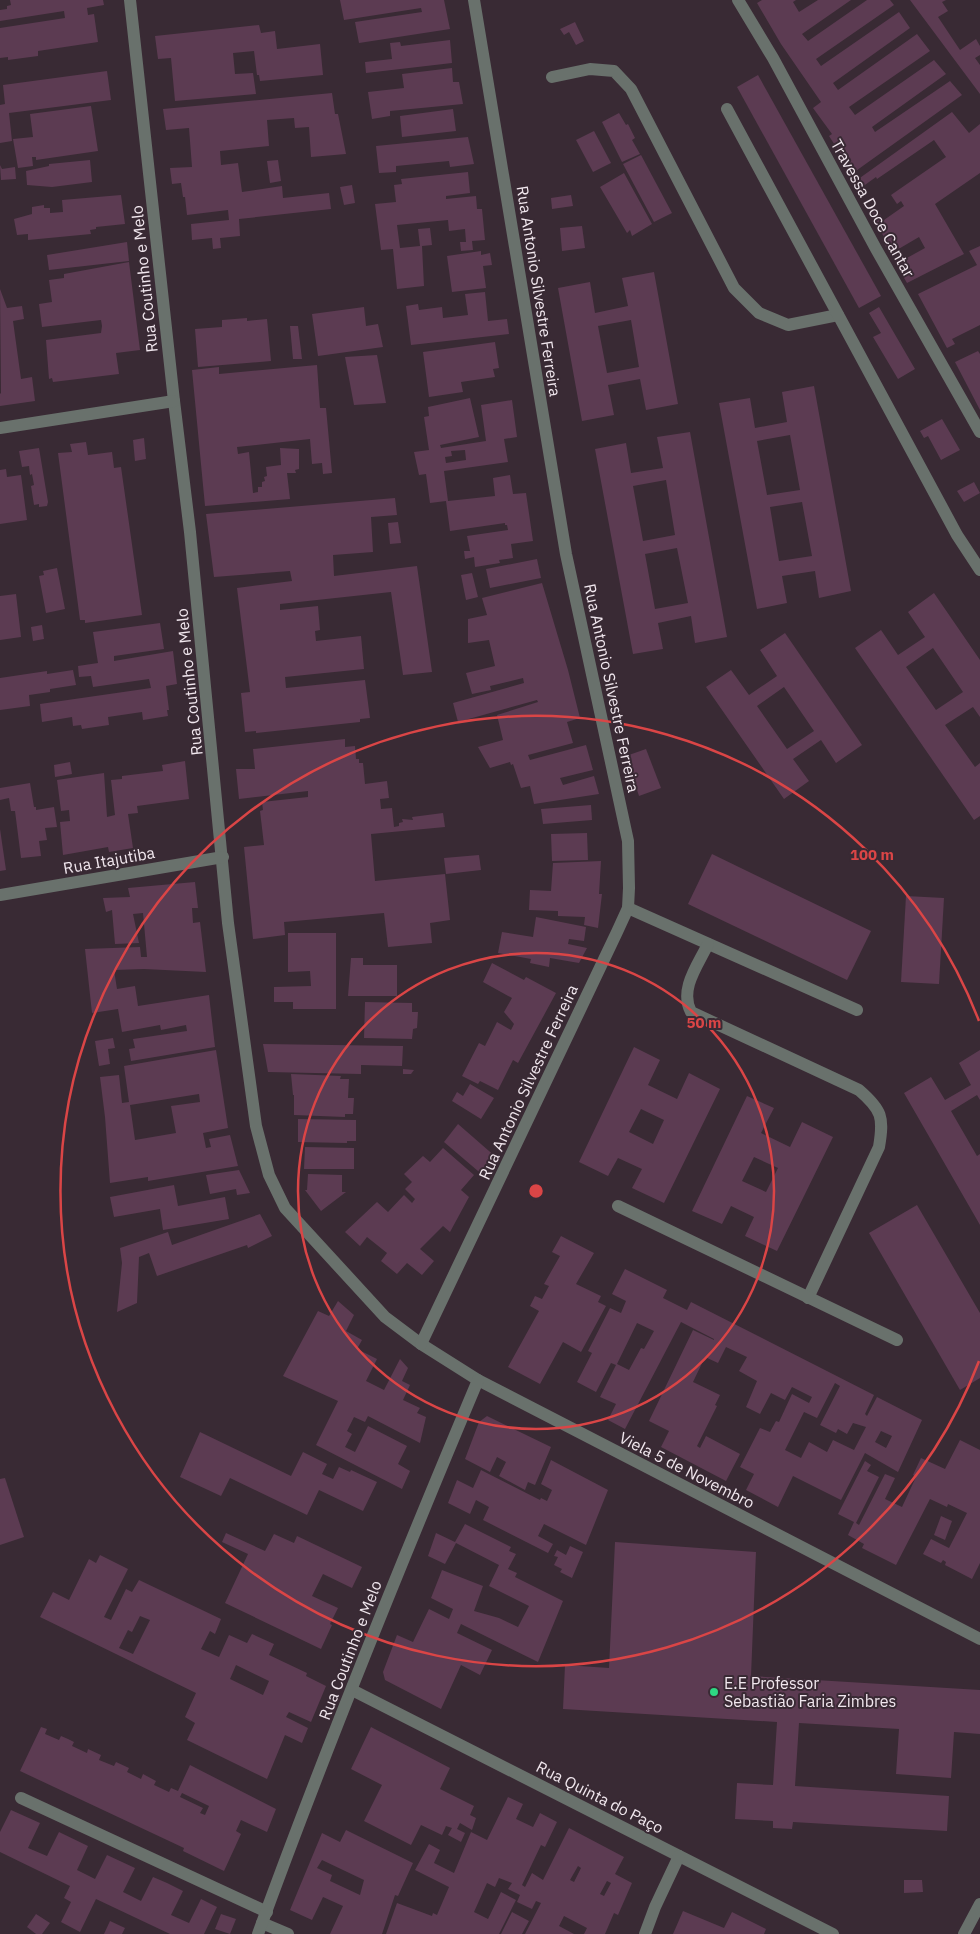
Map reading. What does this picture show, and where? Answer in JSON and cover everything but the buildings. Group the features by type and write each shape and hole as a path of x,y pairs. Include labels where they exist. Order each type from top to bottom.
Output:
{"street":[{"name":"Rua Coutinho e Melo","path":"130,0 190,532 228,923 256,1126 269,1175 285,1208 386,1317"},
{"name":"Rua Antonio Silvestre Ferreira","path":"421,1344 628,908 629,888 628,841 566,554 474,0"},
{"name":"Travessa Doce Cantar","path":"738,0 773,58 875,246 980,432"},
{"path":"552,77 590,69 614,71 631,89 734,288 759,313 788,325 838,315"},
{"path":"727,109 956,535 980,570"},
{"path":"0,428 174,401"},
{"name":"Rua Itajutiba","path":"0,895 223,857"},
{"path":"628,908 857,1010"},
{"path":"708,944 686,990 686,1004 691,1012 859,1090 875,1104 883,1124 879,1147 808,1298"},
{"path":"618,1206 897,1340"},
{"name":"Viela 5 de Novembro","path":"386,1317 421,1344 478,1380 980,1639"},
{"name":"Rua Coutinho e Melo","path":"263,1923 412,1538 478,1380"},
{"name":"Rua Quinta do Paço","path":"352,1690 833,1934"},
{"path":"21,1798 263,1923 288,1934"},
{"path":"646,1934 655,1907 679,1856"},
{"path":"964,1934 980,1904"}],"place":[{"name":"E.E Professor Sebastião Faria Zimbres","path":"714,1692"}]}
